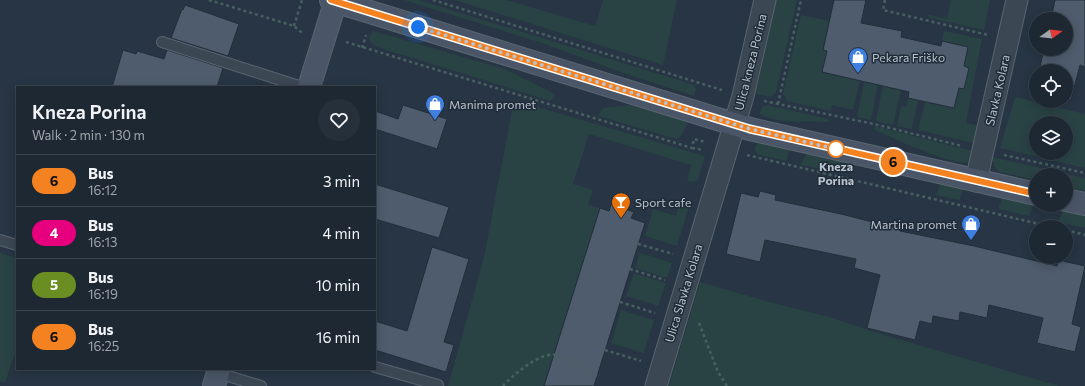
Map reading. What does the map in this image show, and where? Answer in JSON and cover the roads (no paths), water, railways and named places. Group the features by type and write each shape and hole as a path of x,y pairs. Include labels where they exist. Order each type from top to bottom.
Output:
{"main road":[{"path":"309,86 335,0 750,129 1029,192"},
{"path":"1073,201 1085,204"}],"street":[{"name":"Ulica kneza Porina","path":"734,124 743,96 765,0"},
{"name":"Slavka Kolara","path":"976,181 1017,0"},
{"name":"Ulica Slavka Kolara","path":"656,386 734,124"}],"lane":[{"path":"162,42 299,86"},
{"path":"0,240 16,245"},
{"path":"376,367 438,385"},
{"path":"217,376 261,386"}],"place":[{"name":"Pekara Friško","path":"858,74"},
{"name":"Manima promet","path":"435,121"},
{"name":"Kneza Porina","path":"836,149"},
{"name":"Sport cafe","path":"621,219"},
{"name":"Martina promet","path":"971,241"}]}
